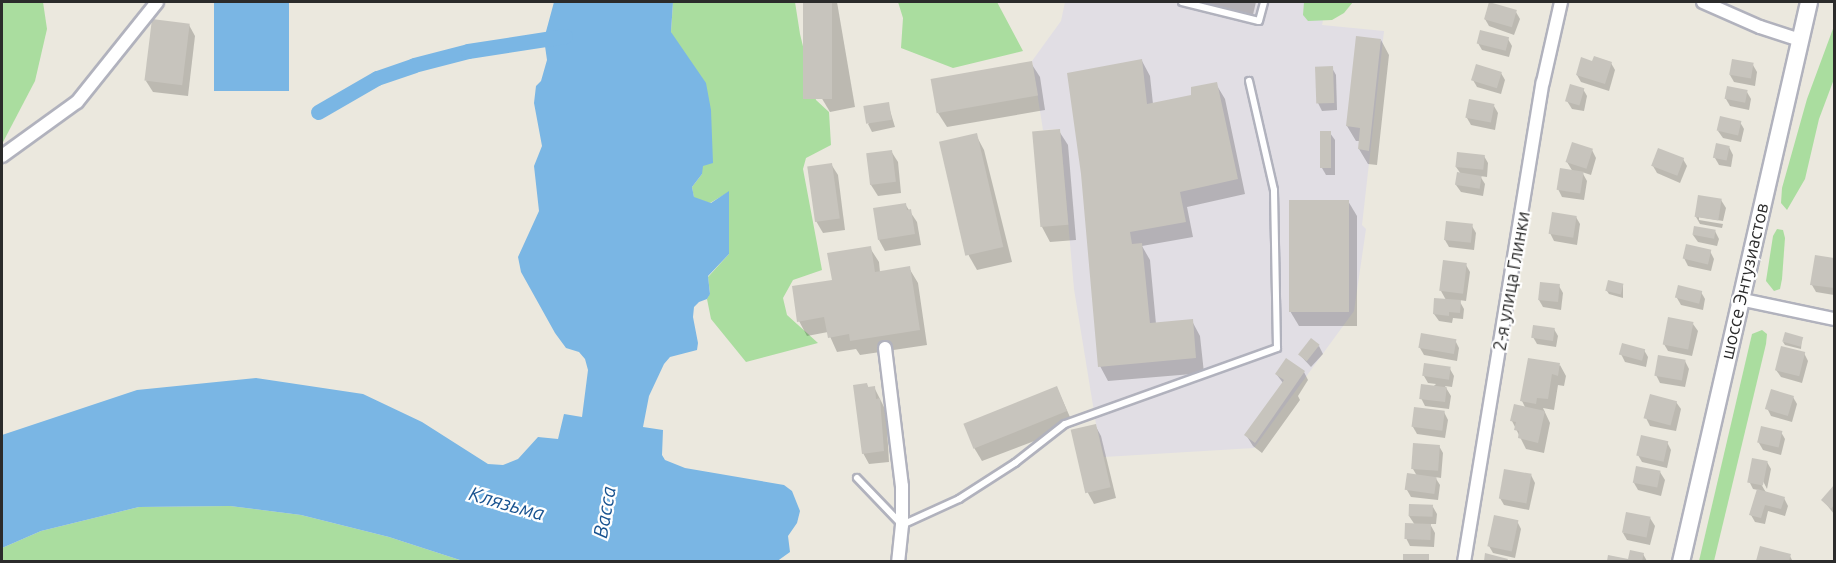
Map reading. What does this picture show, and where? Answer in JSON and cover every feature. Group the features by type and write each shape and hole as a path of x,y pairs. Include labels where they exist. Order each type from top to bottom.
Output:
{"main road":[{"name":"шоссе Энтузиастов","path":"1681,561 1739,299 1809,2"}],"street":[{"path":"2,156 76,102 157,2"},
{"name":"2-я улица Глинки","path":"1464,561 1543,82 1561,2"},
{"path":"1704,2 1760,27 1800,40"},
{"path":"1739,299 1834,319"},
{"path":"885,348 902,486 902,525 898,561"}],"lane":[{"path":"1182,2 1259,21 1264,2"},
{"path":"857,478 902,525 959,499 1015,464 1065,424 1277,348 1274,190 1249,81"}],"shaded area":[{"path":"1065,2 1327,2 1322,25 1384,31 1362,225 1366,229 1354,311 1254,448 1104,457 1096,424 1074,289 1060,129 1043,130 1032,61 1061,21"}],"green space":[{"path":"2,2 43,2 47,29 35,81 2,144"},
{"path":"673,2 795,2 800,34 816,100 829,112 831,145 806,158 803,169 822,270 793,280 783,298 787,315 818,343 746,362 711,319 707,299 710,293 708,277 729,254 729,192 710,203 694,198 692,187 702,174 671,32"},
{"path":"898,2 997,2 1023,51 953,68 901,48 903,18"},
{"path":"1304,2 1353,2 1344,13 1332,20 1308,21 1303,15"},
{"path":"1834,26 1834,79 1819,119 1805,179 1787,210 1781,203 1782,188 1807,99"},
{"path":"1777,229 1783,230 1785,238 1780,289 1774,291 1766,281 1773,236"},
{"path":"1762,330 1767,334 1766,344 1714,561 1699,561 1752,334"},
{"path":"230,506 301,515 389,537 463,561 2,562 2,548 41,531 139,507"}],"water":[{"path":"214,2 289,2 289,91 214,91"},
{"path":"554,2 673,2 671,32 706,83 711,110 713,163 703,166 702,174 692,187 694,197 711,203 729,191 729,254 708,276 710,294 707,299 694,307 697,350 670,357 664,364 649,396 643,427 663,430 662,455 665,460 685,468 784,485 792,491 800,511 797,523 788,536 790,552 776,562 463,561 389,537 301,515 230,506 139,507 41,531 2,548 2,435 137,390 256,378 363,394 422,422 488,464 503,465 518,459 538,437 558,439 564,414 582,417 588,370 585,359 579,352 566,348 555,333 521,272 518,257 539,211 534,166 542,146 534,103 536,86 541,81 547,60 544,39"}],"building":[{"path":"803,2 832,2 832,99 803,99"},
{"path":"1489,2 1517,10 1512,27 1484,19"},
{"path":"152,19 190,24 182,85 144,81"},
{"path":"1480,30 1509,37 1506,51 1477,44"},
{"path":"1356,36 1381,39 1369,151 1358,149 1360,128 1346,126"},
{"path":"1594,56 1612,62 1605,84 1576,75 1581,57 1592,61"},
{"path":"1142,59 1147,104 1191,95 1191,87 1217,82 1238,179 1180,192 1186,222 1130,232 1132,244 1142,243 1150,323 1193,319 1196,358 1098,367 1081,174 1067,73"},
{"path":"1732,59 1754,63 1751,79 1729,75"},
{"path":"1032,61 1038,95 937,113 931,79"},
{"path":"1476,64 1502,72 1497,88 1471,80"},
{"path":"1333,66 1334,103 1316,104 1315,67"},
{"path":"1570,84 1584,88 1579,105 1565,101"},
{"path":"1727,86 1748,90 1745,103 1725,99"},
{"path":"1469,99 1495,104 1491,123 1465,118"},
{"path":"889,102 892,120 866,124 863,106"},
{"path":"1720,116 1741,121 1738,136 1717,131"},
{"path":"1060,129 1068,225 1040,227 1032,131"},
{"path":"1320,131 1331,131 1331,168 1320,168"},
{"path":"977,133 1003,247 965,256 939,142"},
{"path":"1572,142 1593,149 1586,169 1566,162"},
{"path":"1716,143 1730,146 1727,161 1713,158"},
{"path":"1658,148 1684,158 1677,176 1651,166"},
{"path":"892,150 896,182 870,185 866,153"},
{"path":"1457,152 1485,155 1483,170 1455,167"},
{"path":"832,163 840,218 815,222 807,166"},
{"path":"1560,168 1584,172 1580,193 1557,190"},
{"path":"1457,172 1482,176 1480,189 1455,185"},
{"path":"1698,195 1722,199 1718,220 1695,217"},
{"path":"1289,200 1349,200 1349,312 1289,312"},
{"path":"906,203 907,210 911,209 915,234 878,240 873,208"},
{"path":"1552,212 1577,216 1573,238 1549,234"},
{"path":"1446,221 1473,224 1471,243 1444,240"},
{"path":"1694,226 1716,230 1714,239 1692,235"},
{"path":"1686,244 1711,250 1708,264 1683,259"},
{"path":"871,246 875,272 910,266 920,330 850,341 849,334 828,338 824,317 797,322 792,286 832,280 827,253"},
{"path":"1815,255 1834,258 1834,288 1810,285"},
{"path":"1443,260 1467,263 1463,294 1439,291"},
{"path":"1608,280 1624,284 1621,295 1605,291"},
{"path":"1540,282 1560,284 1558,302 1538,300"},
{"path":"1678,285 1702,291 1699,304 1675,298"},
{"path":"1434,298 1461,300 1460,313 1449,312 1449,316 1433,314"},
{"path":"1668,317 1694,322 1688,349 1663,344"},
{"path":"1533,325 1555,328 1553,341 1531,338"},
{"path":"1785,332 1803,337 1801,347 1782,342"},
{"path":"1421,333 1456,339 1454,354 1418,348"},
{"path":"1311,338 1320,345 1307,361 1298,355"},
{"path":"1622,343 1645,349 1642,361 1619,355"},
{"path":"1781,346 1805,352 1799,376 1775,370"},
{"path":"1658,355 1686,360 1682,381 1654,376"},
{"path":"1286,358 1305,371 1255,443 1244,435 1284,380 1275,374"},
{"path":"1528,358 1560,363 1558,376 1552,374 1548,399 1537,398 1536,404 1520,401"},
{"path":"1424,363 1451,367 1449,380 1422,376"},
{"path":"867,383 868,387 875,386 876,399 880,398 884,451 862,454 853,385"},
{"path":"1421,384 1447,387 1445,402 1419,399"},
{"path":"1057,386 1067,411 973,449 963,424"},
{"path":"1771,389 1794,396 1788,416 1765,409"},
{"path":"1650,394 1677,401 1671,425 1644,418"},
{"path":"1514,404 1545,411 1538,443 1518,438 1519,431 1514,430 1516,422 1510,421"},
{"path":"1414,407 1445,411 1442,431 1412,427"},
{"path":"1096,424 1111,487 1085,493 1071,430"},
{"path":"1761,426 1782,431 1779,448 1757,443"},
{"path":"1641,435 1668,441 1664,462 1636,455"},
{"path":"1413,443 1440,445 1438,471 1411,469"},
{"path":"1752,458 1768,461 1763,486 1747,483"},
{"path":"1636,466 1661,471 1657,487 1633,483"},
{"path":"1504,469 1532,474 1526,503 1499,499"},
{"path":"1407,473 1437,477 1434,494 1405,490"},
{"path":"1834,485 1834,505 1831,509 1821,500"},
{"path":"1757,489 1785,497 1781,509 1765,505 1761,518 1749,515"},
{"path":"1409,504 1433,505 1433,517 1409,516"},
{"path":"1626,512 1651,517 1647,537 1622,533"},
{"path":"1494,515 1518,520 1512,551 1487,546"},
{"path":"1405,523 1431,524 1430,540 1404,539"},
{"path":"1760,546 1791,554 1789,561 1756,561"},
{"path":"1630,550 1644,553 1642,561 1607,561 1608,555 1628,559"},
{"path":"1485,553 1508,559 1507,561 1484,561"},
{"path":"1403,554 1429,554 1429,561 1403,561"}],"waterway":[{"path":"318,112 377,78 414,65 468,51 565,36"}],"water label":[{"name":"Клязьма","path":"507,503"},
{"name":"Васса","path":"604,512"}]}
